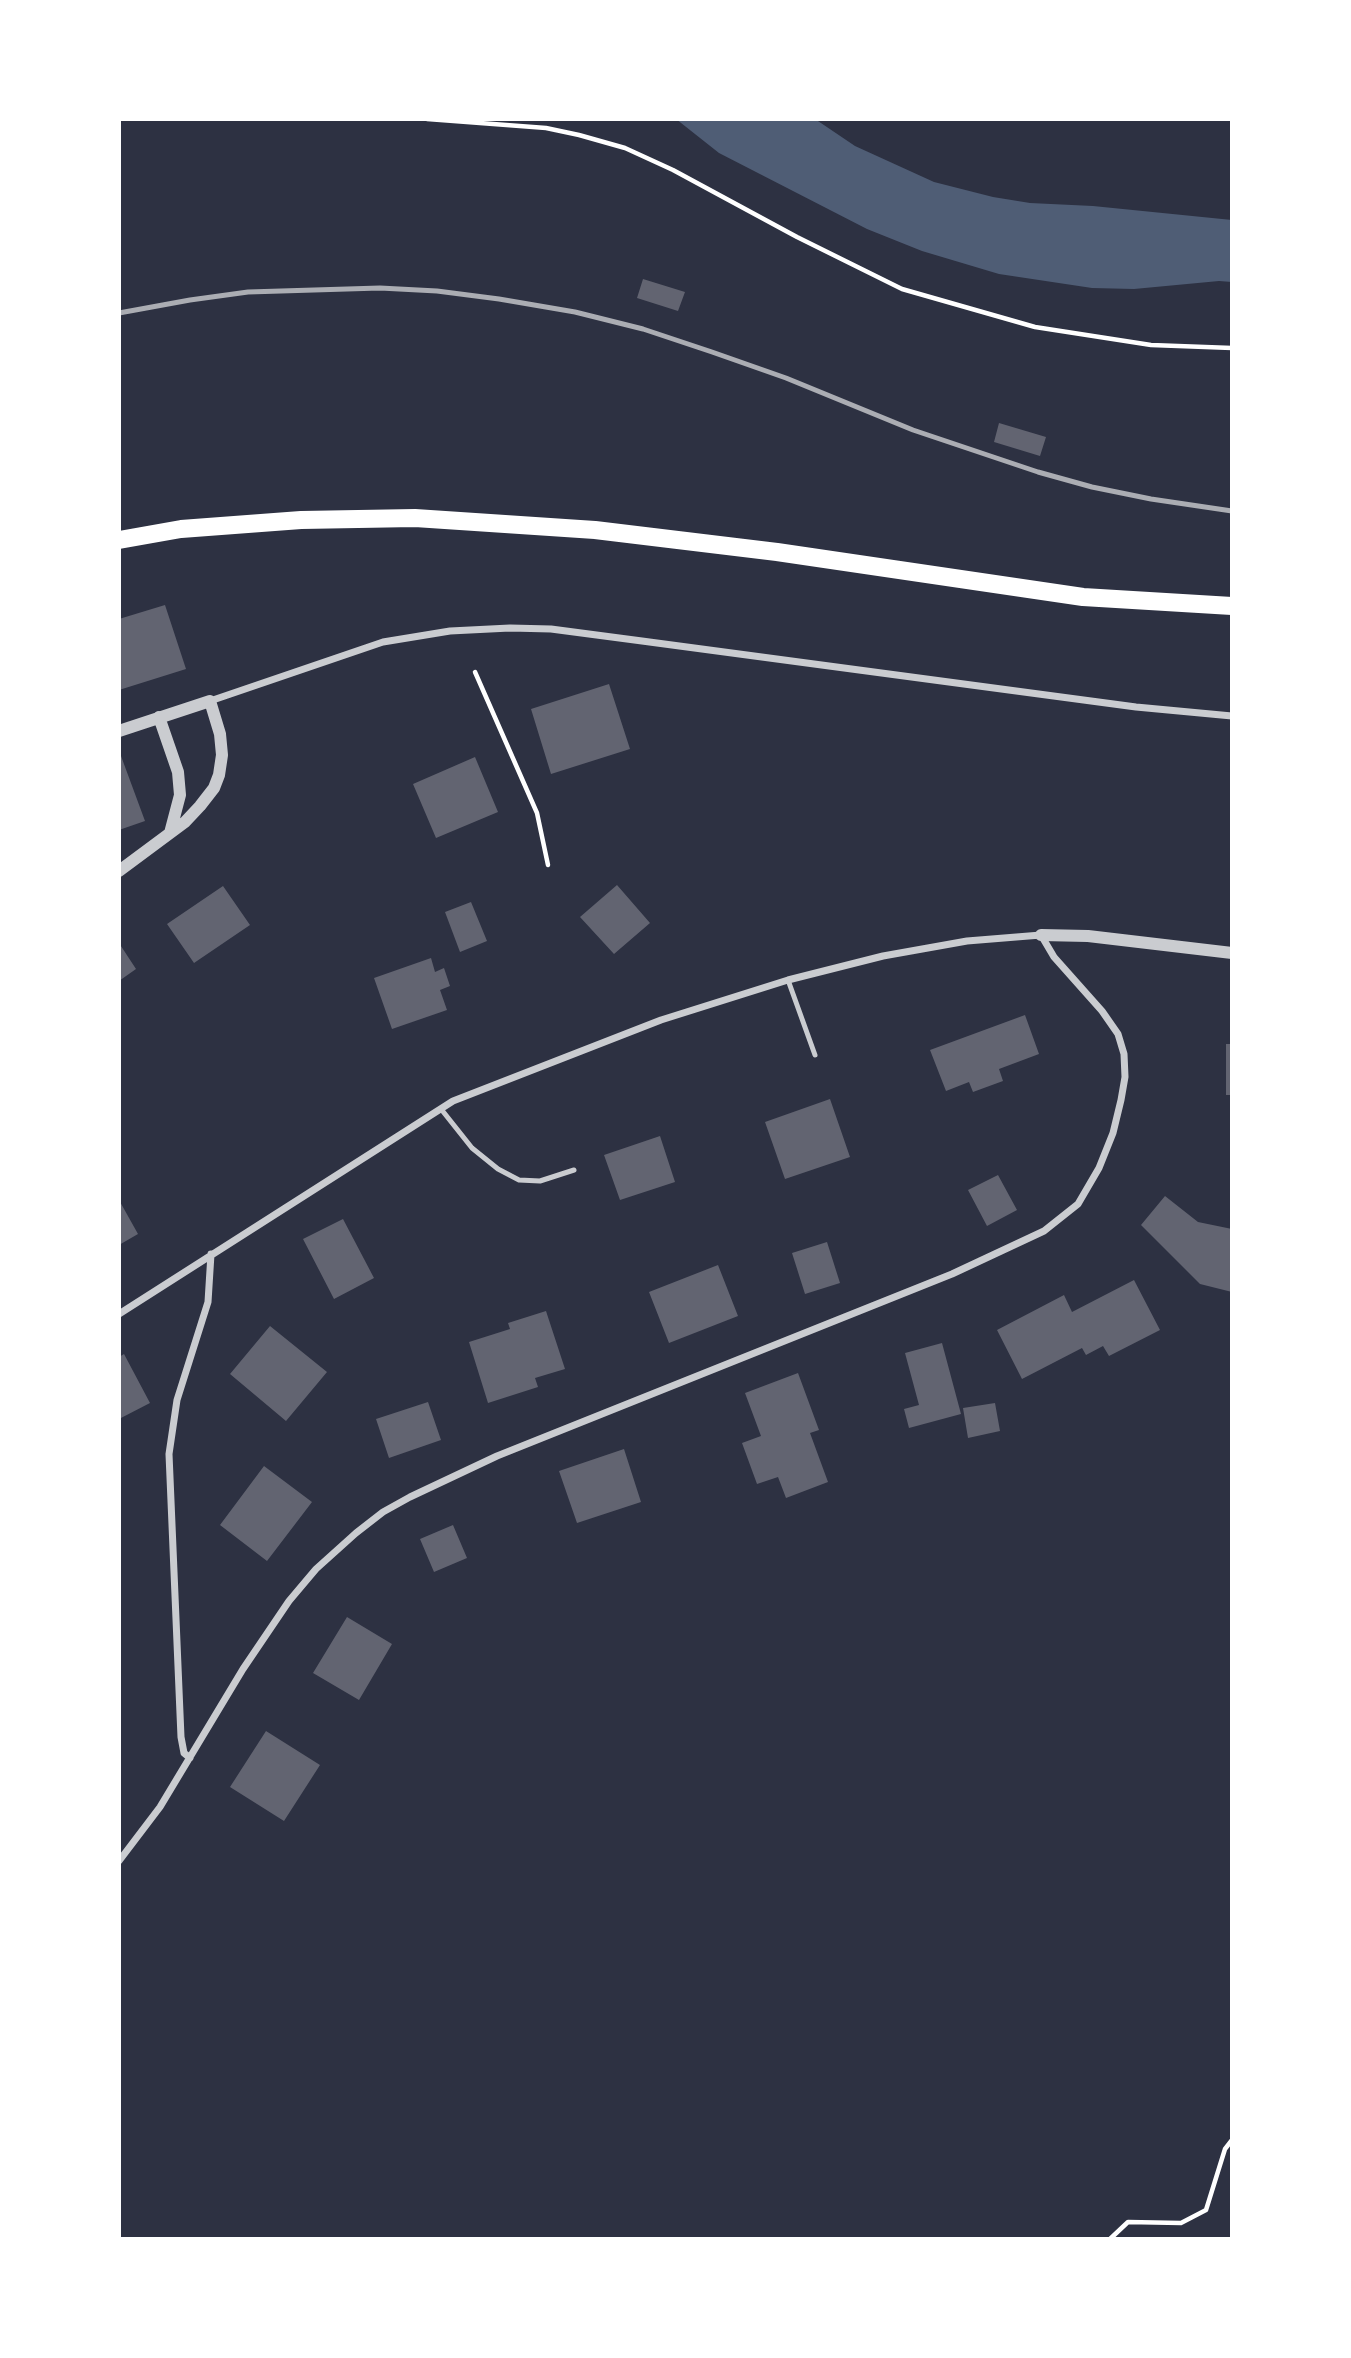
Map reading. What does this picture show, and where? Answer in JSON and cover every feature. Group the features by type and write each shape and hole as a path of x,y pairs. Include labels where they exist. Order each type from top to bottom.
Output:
{"main road":[{"path":"119,540 194,528 301,520 415,518 595,530 777,552 1083,597 1232,607"}],"street":[{"path":"119,731 383,642 450,631 510,628 551,629 642,640 1136,707 1232,716"},
{"path":"119,872 185,822 214,788 222,755 220,734 210,701"},
{"path":"159,717 178,772 180,795 170,833"},
{"path":"119,1314 453,1101 661,1020 788,980 883,956 967,941 1041,935 1088,936 1232,953"},
{"path":"119,1861 160,1807 243,1669 289,1601 316,1569 383,1512 509,1451 952,1274 1044,1231 1077,1204 1099,1168 1113,1133 1125,1077 1124,1054 1118,1034 1102,1011 1054,957 1041,935"},
{"path":"190,1758 184,1753 181,1737 169,1454 177,1400 208,1302 211,1254"}],"lane":[{"path":"788,980 815,1055"},
{"path":"441,1109 472,1148 498,1169 519,1180 540,1181 574,1170"}],"path":[{"path":"427,119 546,128 625,148 673,170 797,237 902,289 1021,323 1091,337 1151,345 1232,348"},
{"path":"475,672 537,813 548,865"},
{"path":"1110,2239 1128,2222 1181,2223 1206,2210 1225,2149 1232,2140"}],"water":[{"path":"676,119 815,119 855,146 934,182 993,197 1030,203 1093,206 1232,220 1232,282 1134,289 1092,288 999,274 922,251 867,229 719,153"}],"building":[{"path":"643,279 685,292 678,311 637,298"},
{"path":"999,423 1046,437 1040,456 994,442"},
{"path":"165,605 186,669 119,690 119,619"},
{"path":"609,684 630,749 551,774 531,709"},
{"path":"121,756 145,821 119,830 119,757"},
{"path":"475,757 498,812 436,838 413,784"},
{"path":"617,885 650,923 614,954 580,917"},
{"path":"223,886 250,925 194,963 167,924"},
{"path":"471,902 487,941 460,952 445,912"},
{"path":"119,943 136,969 119,981"},
{"path":"431,958 435,972 444,968 450,986 440,990 447,1010 392,1029 374,978"},
{"path":"1025,1015 1039,1054 999,1069 1003,1081 973,1092 969,1082 946,1091 930,1050"},
{"path":"1226,1044 1232,1044 1232,1095 1226,1095"},
{"path":"830,1099 850,1157 785,1179 765,1122"},
{"path":"660,1136 675,1182 620,1200 604,1155"},
{"path":"998,1175 1017,1210 987,1226 968,1190"},
{"path":"1165,1196 1198,1222 1232,1229 1232,1292 1200,1284 1141,1225"},
{"path":"119,1200 138,1234 119,1245"},
{"path":"343,1219 374,1278 334,1299 303,1239"},
{"path":"827,1242 840,1283 805,1294 792,1253"},
{"path":"718,1265 738,1316 669,1343 649,1292"},
{"path":"1134,1280 1160,1330 1109,1356 1103,1346 1086,1355 1082,1348 1022,1379 997,1330 1064,1295 1072,1312"},
{"path":"546,1311 565,1369 535,1378 538,1387 488,1403 469,1342 510,1329 508,1323"},
{"path":"270,1326 327,1372 286,1421 230,1374"},
{"path":"942,1343 961,1414 909,1428 904,1409 919,1405 905,1353"},
{"path":"124,1354 150,1403 119,1419 119,1357"},
{"path":"798,1373 819,1430 810,1433 828,1482 786,1498 778,1477 757,1484 742,1443 761,1436 745,1393"},
{"path":"428,1402 441,1440 389,1458 376,1419"},
{"path":"995,1403 1000,1431 968,1438 963,1408"},
{"path":"624,1449 641,1502 577,1523 559,1471"},
{"path":"264,1466 312,1502 267,1561 220,1525"},
{"path":"453,1525 467,1558 434,1572 420,1539"},
{"path":"347,1617 392,1644 359,1700 313,1673"},
{"path":"266,1731 320,1765 284,1821 230,1787"}],"railway":[{"path":"119,313 248,292 380,288 437,291 575,312 643,329 712,352 786,378 913,430 1038,472 1151,499 1232,511"}]}
